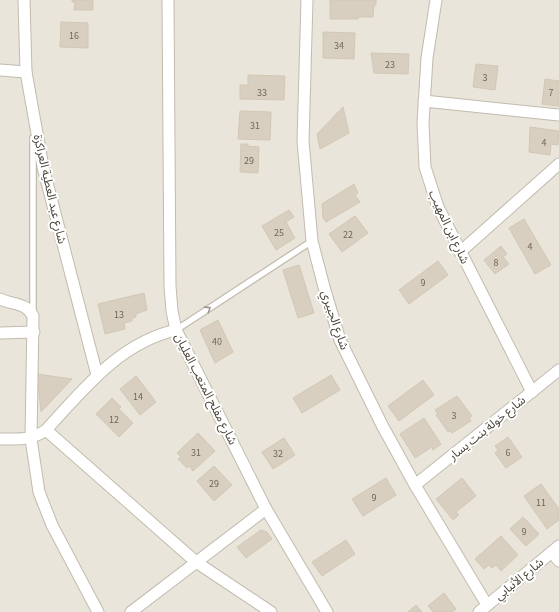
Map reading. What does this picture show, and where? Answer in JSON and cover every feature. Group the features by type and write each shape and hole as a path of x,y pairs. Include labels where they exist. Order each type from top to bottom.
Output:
{"street":[{"name":"شارع عبد العطية العراكزة","path":"24,0 26,72 33,114 50,194 97,374"},
{"name":"شارع مفلح المتعب العليان","path":"168,0 170,286 172,311 176,330 266,509 327,612"},
{"name":"شارع الجبيري","path":"307,0 303,141 312,241 324,287 340,340 382,426 483,608"},
{"name":"شارع ابن المهيب","path":"436,0 427,58 424,101 423,142 425,167 438,207 532,392"},
{"path":"0,70 26,72"},
{"path":"424,101 559,115"},
{"path":"460,252 559,164"},
{"path":"0,299 23,305 31,311 33,316 34,332 31,439 39,492 52,525 98,612"},
{"path":"0,439 31,439 46,430 97,374 119,357 157,334 176,330"},
{"path":"0,333 34,332"},
{"name":"شارع خولة بنت يسار","path":"415,485 559,370"},
{"path":"46,430 196,562 271,612"},
{"path":"131,612 266,509"},
{"path":"555,549 559,561"},
{"name":"شارع الأنبابي","path":"483,608 555,549"}],"lane":[{"path":"33,114 33,316"},
{"path":"176,330 312,241"}],"shaded area":[{"path":"0,0 559,0 559,612 0,612"}],"building":[{"path":"72,0 93,0 93,10 74,10 75,2 72,2"},
{"path":"330,0 376,0 376,5 374,5 373,17 358,17 358,19 330,19"},
{"path":"61,22 88,23 88,48 60,47"},
{"path":"323,32 355,33 354,59 323,58"},
{"path":"371,53 409,54 408,74 374,73"},
{"path":"476,64 498,66 495,90 473,87"},
{"path":"248,75 285,76 284,100 240,99 240,85 248,85"},
{"path":"545,79 559,81 559,106 542,104"},
{"path":"343,107 349,133 320,149 317,134"},
{"path":"240,111 271,112 270,140 238,139"},
{"path":"530,127 559,131 558,145 551,144 550,155 529,152"},
{"path":"241,144 259,147 258,173 240,172"},
{"path":"354,184 358,193 355,195 360,202 326,222 323,218 322,204"},
{"path":"289,210 294,217 286,222 295,238 276,250 262,226"},
{"path":"355,216 368,233 342,252 329,234"},
{"path":"524,219 551,265 535,274 509,228"},
{"path":"501,246 507,254 503,257 509,264 495,274 484,260"},
{"path":"438,261 448,275 409,304 399,290"},
{"path":"299,265 314,313 298,318 283,270"},
{"path":"144,293 147,310 136,314 136,317 132,318 132,321 124,323 125,329 105,334 98,304"},
{"path":"218,320 233,352 215,363 200,330"},
{"path":"37,374 72,379 41,412"},
{"path":"331,375 340,390 302,413 293,398"},
{"path":"136,376 156,402 140,415 120,389"},
{"path":"423,380 434,395 399,421 388,406"},
{"path":"457,396 472,416 469,418 471,421 452,433 450,431 448,432 436,415 438,414 435,410"},
{"path":"112,398 121,407 119,409 133,423 119,437 96,414"},
{"path":"424,418 441,444 433,450 432,447 415,458 400,434"},
{"path":"198,433 215,451 193,471 189,466 187,468 178,459 181,457 177,453"},
{"path":"508,437 522,457 506,468 495,453 498,450 495,446"},
{"path":"284,438 295,455 273,469 262,452"},
{"path":"214,466 232,485 214,501 197,481"},
{"path":"386,478 396,495 363,516 352,499"},
{"path":"462,478 476,496 456,512 459,515 453,520 436,499"},
{"path":"541,484 559,509 559,520 547,529 524,496"},
{"path":"523,517 539,534 526,546 510,529"},
{"path":"261,530 267,532 272,539 246,558 237,547"},
{"path":"501,536 518,555 501,571 496,565 492,568 489,565 484,569 475,559"},
{"path":"346,540 355,554 322,576 312,562"},
{"path":"444,593 456,609 452,612 433,612 428,606"},
{"path":"416,605 422,612 408,612"}]}
